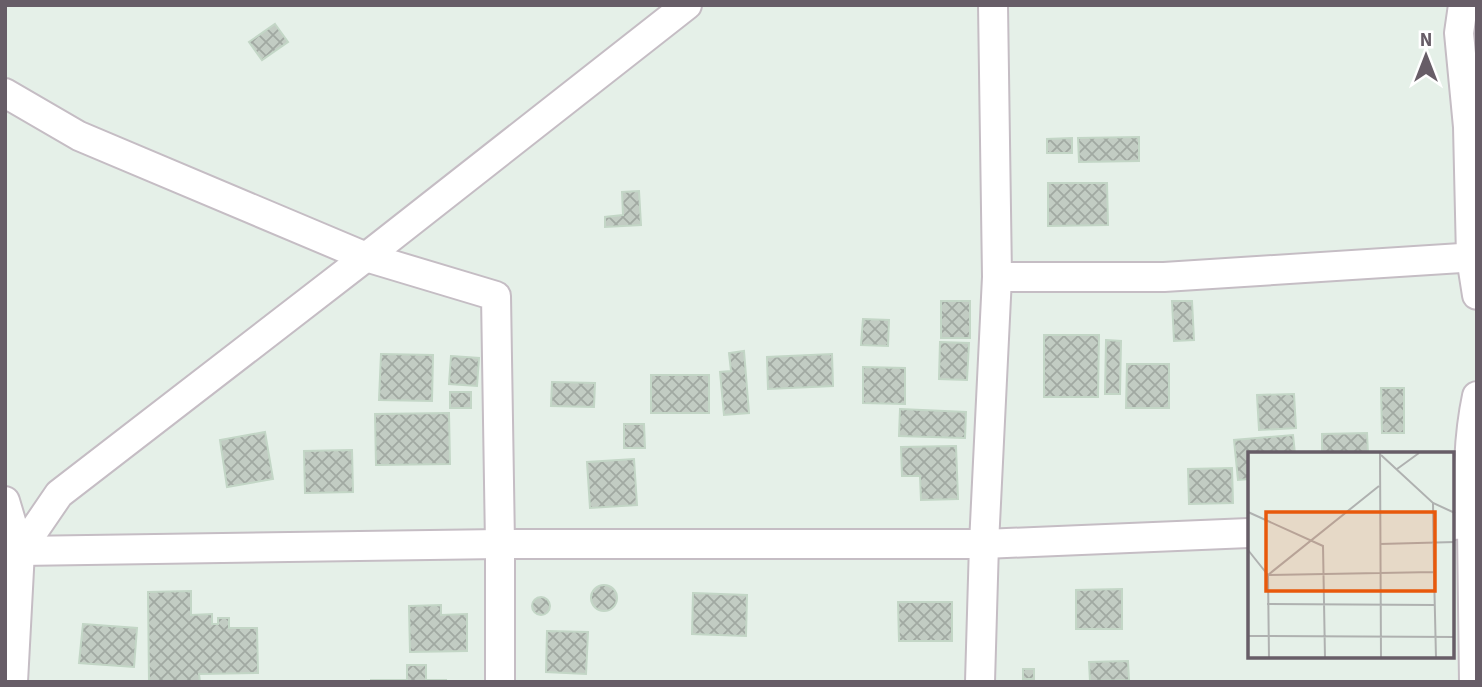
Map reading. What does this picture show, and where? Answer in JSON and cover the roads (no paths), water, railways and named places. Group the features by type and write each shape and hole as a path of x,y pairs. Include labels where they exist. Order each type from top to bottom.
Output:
{"street":[{"path":"20,551 59,494 687,5"},
{"path":"980,682 997,277 993,5"},
{"path":"1464,5 1460,33 1477,295"},
{"path":"5,93 79,136 366,257 496,296 500,682"},
{"path":"997,277 1164,276 1474,257"},
{"path":"1475,682 1472,528 1461,525 1472,417 1477,396"},
{"path":"5,501 20,551 13,682"},
{"path":"20,551 500,544 984,544 1248,533"}]}
